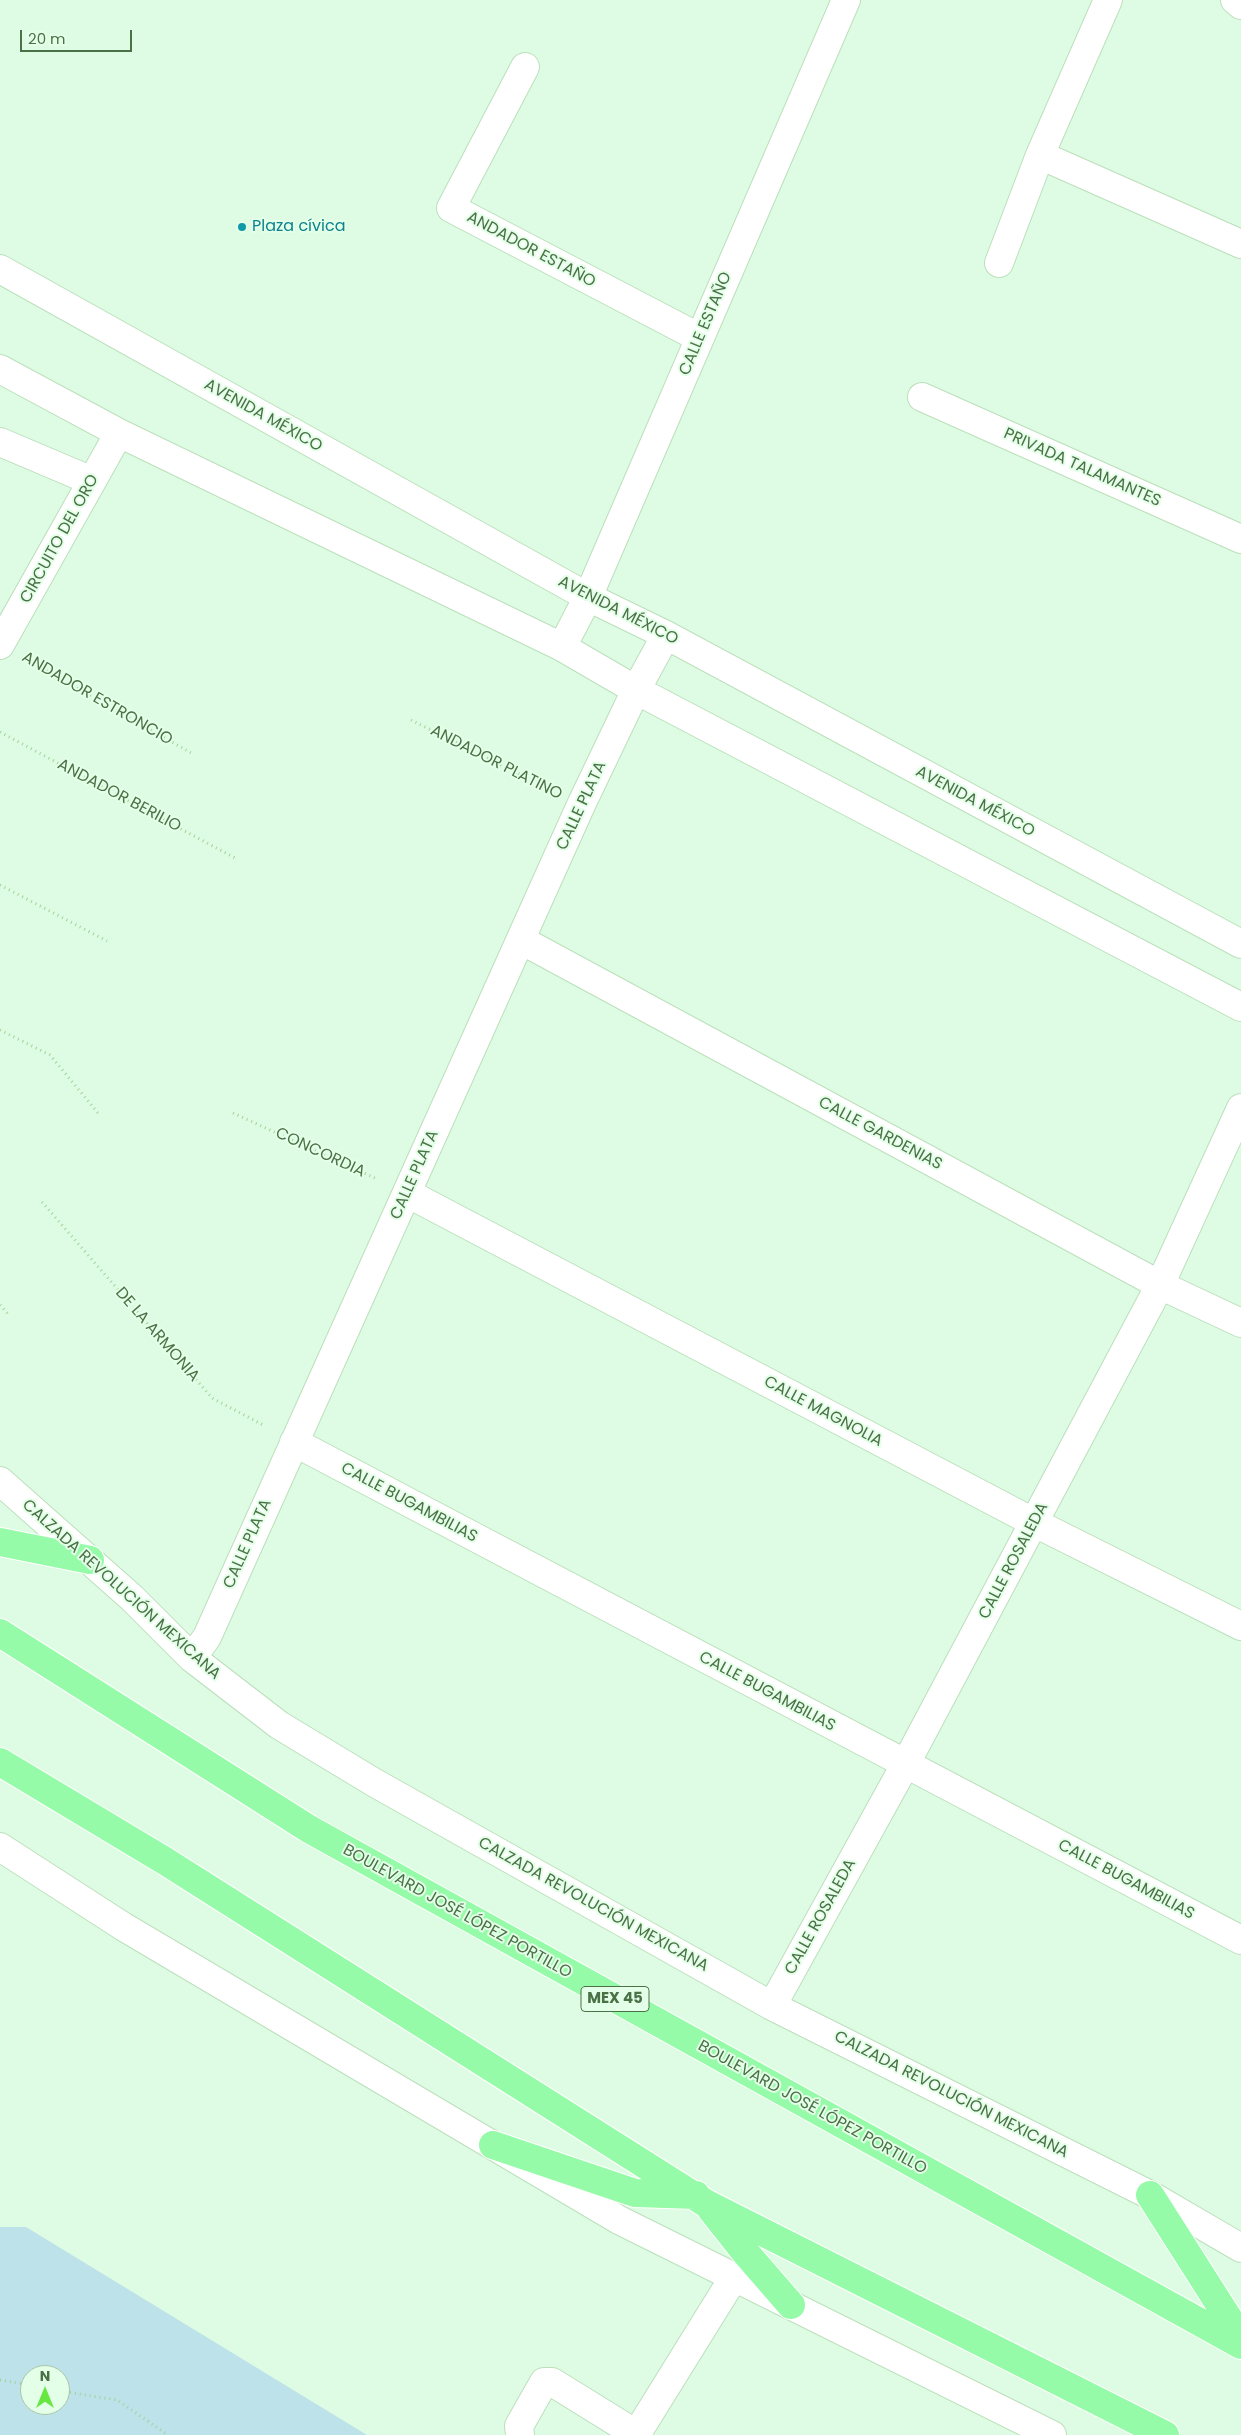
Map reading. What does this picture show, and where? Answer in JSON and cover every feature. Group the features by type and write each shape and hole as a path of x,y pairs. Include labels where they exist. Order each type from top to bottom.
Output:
{"main road":[{"path":"0,1542 90,1560"},
{"name":"BOULEVARD JOSÉ LÓPEZ PORTILLO","path":"0,1633 308,1829 1241,2345"},
{"path":"0,1762 165,1861 702,2199 1165,2435"},
{"path":"493,2145 635,2193 702,2199 791,2306"},
{"path":"1150,2195 1241,2338"}],"street":[{"name":"CALLE ESTAÑO","path":"562,647 588,597 846,0"},
{"path":"999,263 1040,155 1108,0"},
{"path":"1236,0 1241,5"},
{"name":"ANDADOR ESTAÑO","path":"525,67 451,208 700,338"},
{"path":"1040,155 1241,244"},
{"name":"AVENIDA MÉXICO","path":"0,269 588,597 666,636 1241,944"},
{"path":"0,368 119,433 562,647 636,690 1241,1007"},
{"name":"PRIVADA TALAMANTES","path":"922,397 1241,539"},
{"name":"CIRCUITO DEL ORO","path":"0,645 119,433"},
{"path":"0,442 92,481"},
{"name":"CALLE PLATA","path":"192,1658 207,1637 581,806 636,690 666,636"},
{"name":"CALLE GARDENIAS","path":"521,940 1160,1285 1241,1323"},
{"name":"CALLE ROSALEDA","path":"772,2006 905,1765 1160,1285 1241,1108"},
{"name":"CALLE MAGNOLIA","path":"408,1193 1035,1523 1241,1626"},
{"name":"CALLE BUGAMBILIAS","path":"294,1442 1241,1940"},
{"name":"CALZADA REVOLUCIÓN MEXICANA","path":"0,1482 132,1598 192,1658 279,1726 367,1778 772,2006 1150,2195 1241,2248"},
{"path":"0,1847 124,1927 619,2220 1052,2435"},
{"path":"520,2435 518,2426 544,2382 552,2382 636,2434 734,2277"}],"path":[{"name":"ANDADOR ESTRONCIO","path":"0,645 193,754"},
{"name":"ANDADOR PLATINO","path":"411,720 581,806"},
{"name":"ANDADOR BERILIO","path":"0,732 237,860"},
{"path":"0,885 107,941"},
{"path":"0,1030 50,1056 98,1112"},
{"name":"CONCORDIA","path":"233,1112 408,1193"},
{"name":"DE LA ARMONIA","path":"42,1202 212,1398 294,1442"},
{"path":"0,1305 9,1315"},
{"path":"0,2380 20,2384"},
{"path":"70,2393 117,2400 168,2435"}],"shaded area":[{"path":"0,2227 26,2227 367,2435 0,2435"}],"place":[{"name":"Plaza cívica","path":"242,227"}]}
